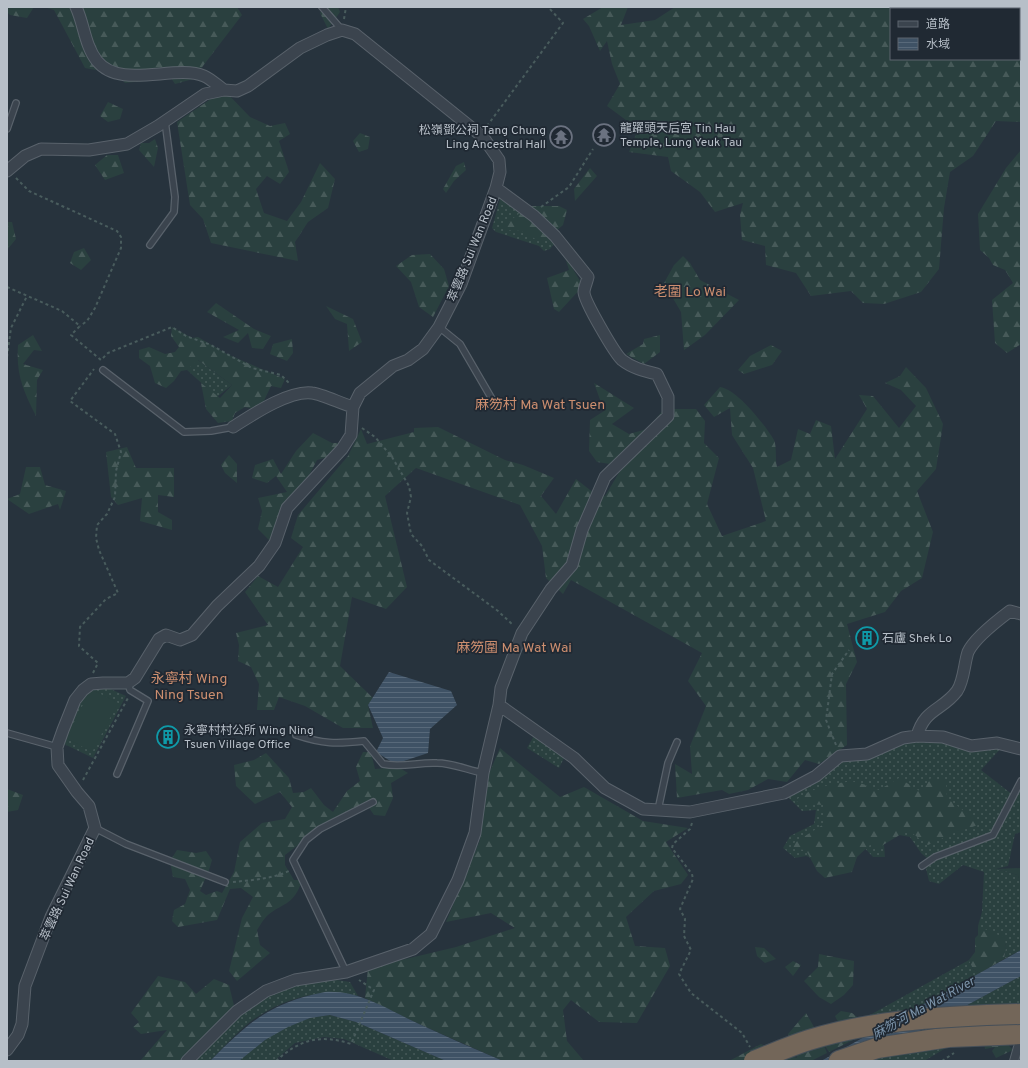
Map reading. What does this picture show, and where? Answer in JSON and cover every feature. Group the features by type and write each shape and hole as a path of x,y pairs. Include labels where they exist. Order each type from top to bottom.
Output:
{"highway":[{"path":"753,1056 808,1040 875,1024 951,1016 1021,1014"},
{"path":"839,1061 877,1048 949,1036 1021,1034"}],"street":[{"path":"76,7 93,56 102,67 114,72 128,74 187,74 204,76 224,90"},
{"path":"8,170 25,156 41,149 89,150 127,144 166,121 204,94 224,90 237,91 248,86 300,48 327,35 342,30"},
{"name":"萃雲路 Sui Wan Road","path":"342,30 355,34 481,135 499,160 500,172 496,188 461,284 439,327 423,349 408,360 393,366 360,393 353,407"},
{"path":"187,1061 237,1011 262,993 295,980 346,972 413,949 431,934 458,880 475,833 483,773 499,705 501,688 522,633 551,589 572,565 582,530 605,477 668,416 668,397 663,383 657,374 642,371 621,359 588,305 584,293 588,277 555,236 534,216 496,188"},
{"path":"91,684 103,682 129,686 159,639 166,634 180,640 192,635 216,606 259,566 275,543 286,508 342,450 351,435 353,407 312,393 300,394 268,407 233,427"},
{"path":"917,736 921,723 931,711 945,703 958,690 969,651 992,624 1010,611 1021,614"},
{"name":"萃雲路 Sui Wan Road","path":"7,1050 18,1035 22,1024 25,986 51,917 95,828 89,806 58,766 57,747 75,700 83,690 91,684"},
{"path":"499,705 574,758 605,788 643,810 690,812 784,793 816,776 840,756 867,754 903,738 917,736 944,737 971,746 997,743 1021,749"},
{"path":"1014,1061 1018,1047 1021,1046"}],"lane":[{"path":"322,7 342,30"},
{"path":"7,129 16,103"},
{"path":"150,245 174,212 175,197 166,121"},
{"path":"439,327 460,344 492,399"},
{"path":"103,370 184,432 211,431 233,427"},
{"path":"117,774 148,701 129,686"},
{"path":"7,733 57,747"},
{"path":"296,735 319,742 337,744 364,741 383,764 398,767 413,763 438,763 483,773"},
{"path":"658,811 668,763 677,742"},
{"path":"922,866 935,857 993,835 1021,781"},
{"path":"346,972 293,860 306,840 320,829 373,802"},
{"path":"95,828 126,844 225,882"}],"path":[{"path":"481,135 564,22 548,7"},
{"path":"534,216 543,205 569,187 593,149"},
{"path":"8,170 29,191 116,231 121,237 121,248 96,308 87,321 71,335 101,360 108,353 172,327 186,336 211,345 252,368 281,375 300,394"},
{"path":"7,287 62,311 80,326"},
{"path":"7,357 11,328 27,296"},
{"path":"91,684 91,676 98,663 79,646 80,627 106,599 118,592 99,550 96,538 97,525 107,514 115,497 116,471 121,452 115,434 70,401 96,366"},
{"path":"353,421 375,437 392,457 409,486 411,498 407,513 411,534 422,546 429,560 498,611 522,633"},
{"path":"840,756 826,720 832,674 849,650"},
{"path":"77,792 129,697 129,686"},
{"path":"690,812 692,823 690,829 672,844 672,848 691,872 693,879 680,909 685,919 684,936 691,950 679,974 691,993 742,1033 753,1056"},
{"path":"225,882 279,876 296,868"},
{"path":"276,1061 296,1046 314,1040 326,1038 351,1044 374,990 346,972"}],"green space":[{"path":"7,7 34,7 27,18 10,15 7,12"},
{"path":"44,7 237,7 242,15 193,79 175,84 171,78 125,83 117,74 85,68 54,10"},
{"path":"325,7 338,7 340,12 328,29 320,13"},
{"path":"603,7 628,7 621,25 655,20 675,7 1021,7 1021,122 996,121 973,156 950,172 944,208 939,269 921,292 884,304 863,303 851,291 811,296 796,273 766,265 765,246 742,240 740,215 743,203 715,212 700,192 671,171 668,157 629,152 638,129 607,106 620,84 612,64 607,41 600,51 589,26 583,19"},
{"path":"224,90 250,117 270,126 285,123 290,134 279,141 289,172 280,184 267,176 256,189 264,213 287,221 301,202 320,163 335,179 328,208 308,222 295,242 298,261 211,243 203,219 190,205 177,122"},
{"path":"108,102 123,109 120,119 108,122 100,116"},
{"path":"360,133 370,137 368,149 359,152 353,141"},
{"path":"155,139 158,148 154,167 139,150 141,143 149,143"},
{"path":"1021,150 1021,344 1007,353 995,343 992,300 1013,283 1005,270 993,265 989,258 980,250 978,214 1006,168"},
{"path":"107,155 118,155 124,173 105,180 95,165"},
{"path":"464,162 466,170 454,181 446,193 443,189 456,166"},
{"path":"590,168 597,176 575,201 574,189"},
{"path":"501,196 556,242 550,249 544,251 539,246 496,232 492,228"},
{"path":"529,206 559,206 567,210 563,225 542,243 522,231 505,230 503,226"},
{"path":"7,222 12,222 16,239 7,250"},
{"path":"84,248 91,260 81,270 70,263 74,252"},
{"path":"430,254 444,269 449,286 433,317 419,307 411,282 396,266 412,255"},
{"path":"564,254 583,286 559,312 554,309 547,278 569,270"},
{"path":"683,256 690,263 700,280 739,300 705,335 684,350 681,312 664,283 674,265"},
{"path":"216,303 254,329 271,336 263,349 252,348 248,333 238,343 223,337 239,330 207,312"},
{"path":"326,306 353,319 362,342 349,351 347,324 335,319"},
{"path":"172,327 192,338 198,337 227,354 285,379 281,388 271,386 261,407 253,409 245,407 235,413 232,421 218,423 206,409 201,383 220,398 232,385 198,360 187,370 181,371 174,381 166,388 155,383 150,366 139,358 139,350 149,347 165,354 175,352 179,347 171,336"},
{"path":"33,335 42,351 34,350 23,364 43,370 37,380 36,416 21,382 18,365 18,345"},
{"path":"660,335 660,352 644,364 626,354 643,344 644,339"},
{"path":"292,339 293,353 287,361 270,354 273,344"},
{"path":"771,345 782,351 772,365 744,374 738,370 750,356"},
{"path":"195,358 232,385 217,397 187,370"},
{"path":"906,367 926,388 943,424 936,469 917,491 933,532 922,578 901,591 885,612 847,624 857,662 846,684 847,745 819,764 805,760 787,782 768,779 748,790 729,794 722,790 677,798 675,764 692,774 690,746 706,706 688,681 702,653 571,580 563,594 546,578 542,546 520,505 416,468 385,496 407,587 386,609 352,597 340,666 373,698 368,705 373,728 343,728 305,706 279,697 274,710 257,710 259,684 251,667 238,661 239,645 236,633 268,625 245,592 258,576 278,587 303,547 291,538 298,515 348,456 361,429 367,444 414,432 414,428 438,427 505,460 523,465 554,478 541,496 556,514 576,479 590,490 605,496 623,466 597,462 589,451 590,420 604,411 594,383 634,408 612,424 629,434 647,429 664,409 696,409 705,421 704,443 719,458 707,504 722,536 766,521 753,468 732,435 730,408 714,417 704,405 720,387 727,389 742,401 770,433 775,443 777,467 791,460 798,429 810,434 816,420 831,426 835,459 867,409 859,395 873,396 899,428 916,406 901,390 885,383 900,376"},
{"path":"313,433 332,443 340,443 328,457 317,460 277,537 269,540 258,529 262,511 258,498 287,492 276,476 267,483 252,478 255,465 273,459 281,474 296,451"},
{"path":"127,447 136,468 174,468 174,497 158,495 158,512 172,520 172,530 140,521 142,498 118,505 111,497 106,452"},
{"path":"229,455 237,464 237,483 225,473 221,465"},
{"path":"26,467 40,467 45,485 66,491 60,510 58,504 29,514 7,499 20,494"},
{"path":"97,687 106,687 126,696 93,758 62,743 79,703 84,696"},
{"path":"91,689 118,703 92,752 66,738"},
{"path":"535,734 566,754 559,768 527,748"},
{"path":"899,740 1004,745 981,770 1013,795 1021,781 1021,832 1015,834 1008,866 996,869 1018,875 1021,886 1021,950 1004,959 1006,944 983,936 978,926 982,912 984,872 963,865 939,884 929,881 925,864 929,860 921,853 910,837 883,832 885,857 873,857 860,843 819,861 806,856 795,858 783,848 790,836 814,824 816,810 802,811 784,793 840,756"},
{"path":"500,748 560,797 584,787 643,821 688,828 666,842 688,875 681,884 654,891 626,917 635,946 665,948 670,966 637,1023 599,1022 571,1000 563,1010 567,1041 584,1061 503,1061 419,1024 365,998 368,968 456,947 515,928 491,913 446,922 480,840 486,780"},
{"path":"363,752 371,752 375,769 398,767 408,773 391,783 393,798 385,816 374,815 367,805 317,831 285,855 285,865 294,880 302,880 299,889 291,900 271,912 262,922 257,930 260,945 270,953 237,981 229,971 242,918 253,897 241,888 230,889 217,920 178,927 172,921 174,910 185,904 190,890 185,879 173,877 170,861 177,850 196,853 206,851 212,860 200,891 206,895 217,891 222,893 234,872 240,842 262,823 285,819 292,807 280,792 255,804 236,786 234,765 254,760 266,753 289,778 293,793 304,792 311,788 324,805 333,812 347,791 360,781 356,767"},
{"path":"899,778 921,792 931,778 946,781 947,798 981,824 954,833 928,845 908,830 878,848 871,844 857,857 852,872 825,878 817,871 806,850 793,849 794,843 824,824 825,805 803,804 796,801 800,797 806,793 833,784 849,782 861,783 879,790"},
{"path":"7,789 23,795 18,810 7,812"},
{"path":"1021,868 1021,886 1018,875 995,869"},
{"path":"978,926 1005,938 1006,947 1004,959 980,973 973,969 969,960 975,952 975,938 978,935"},
{"path":"755,947 764,948 776,959 765,963 757,956"},
{"path":"819,954 854,961 853,985 844,995 831,1004 819,997 804,981 818,967"},
{"path":"969,960 973,969 980,973 908,1013 861,1020"},
{"path":"793,961 801,965 793,976 785,967"},
{"path":"158,976 185,982 196,994 214,979 229,985 236,1014 190,1061 140,1061 167,1030 141,1034 133,1027 139,1022 131,1013"},
{"path":"1021,976 1021,1018 1017,1021 1013,1034 963,1038 924,1061 864,1061"},
{"path":"316,977 350,982 358,996 330,993 316,994 288,1001 250,1022 210,1061 192,1061 255,1001"},
{"path":"841,1011 852,1013 861,1020 863,1035 829,1052 823,1043 827,1053 811,1061 729,1061 761,1044 797,1058 788,1034 806,1013 821,1039 840,1026 835,1016"},
{"path":"1004,1011 1007,1025 995,1031 1013,1050 996,1058 992,1051 995,1047 985,1049 982,1031 973,1030 973,1014"},
{"path":"330,1015 356,1022 446,1061 394,1061 344,1039 324,1037 295,1043 274,1061 239,1061 259,1044 292,1024"}],"water":[{"path":"389,672 451,691 457,705 430,729 428,753 395,764 376,752 383,738 368,705"},
{"name":"麻笏河 Ma Wat River","path":"1021,950 1021,976 864,1061 821,1061"},
{"path":"325,992 350,994 374,1002 430,1029 503,1061 446,1061 356,1022 330,1015 310,1018 288,1027 265,1040 239,1061 210,1061 249,1025 274,1008 289,1002"}],"place":[{"name":"龍躍頭天后宮 Tin Hau Temple, Lung Yeuk Tau","path":"604,135"},
{"name":"松嶺鄧公祠 Tang Chung Ling Ancestral Hall","path":"561,137"},
{"name":"石廬 Shek Lo","path":"867,638"},
{"name":"永寧村村公所 Wing Ning Tsuen Village Office","path":"168,737"}],"district":[{"name":"老圍 Lo Wai","path":"690,291"},
{"name":"麻笏村 Ma Wat Tsuen","path":"540,404"},
{"name":"麻笏圍 Ma Wat Wai","path":"514,647"},
{"name":"永寧村 Wing Ning Tsuen","path":"189,686"}]}
